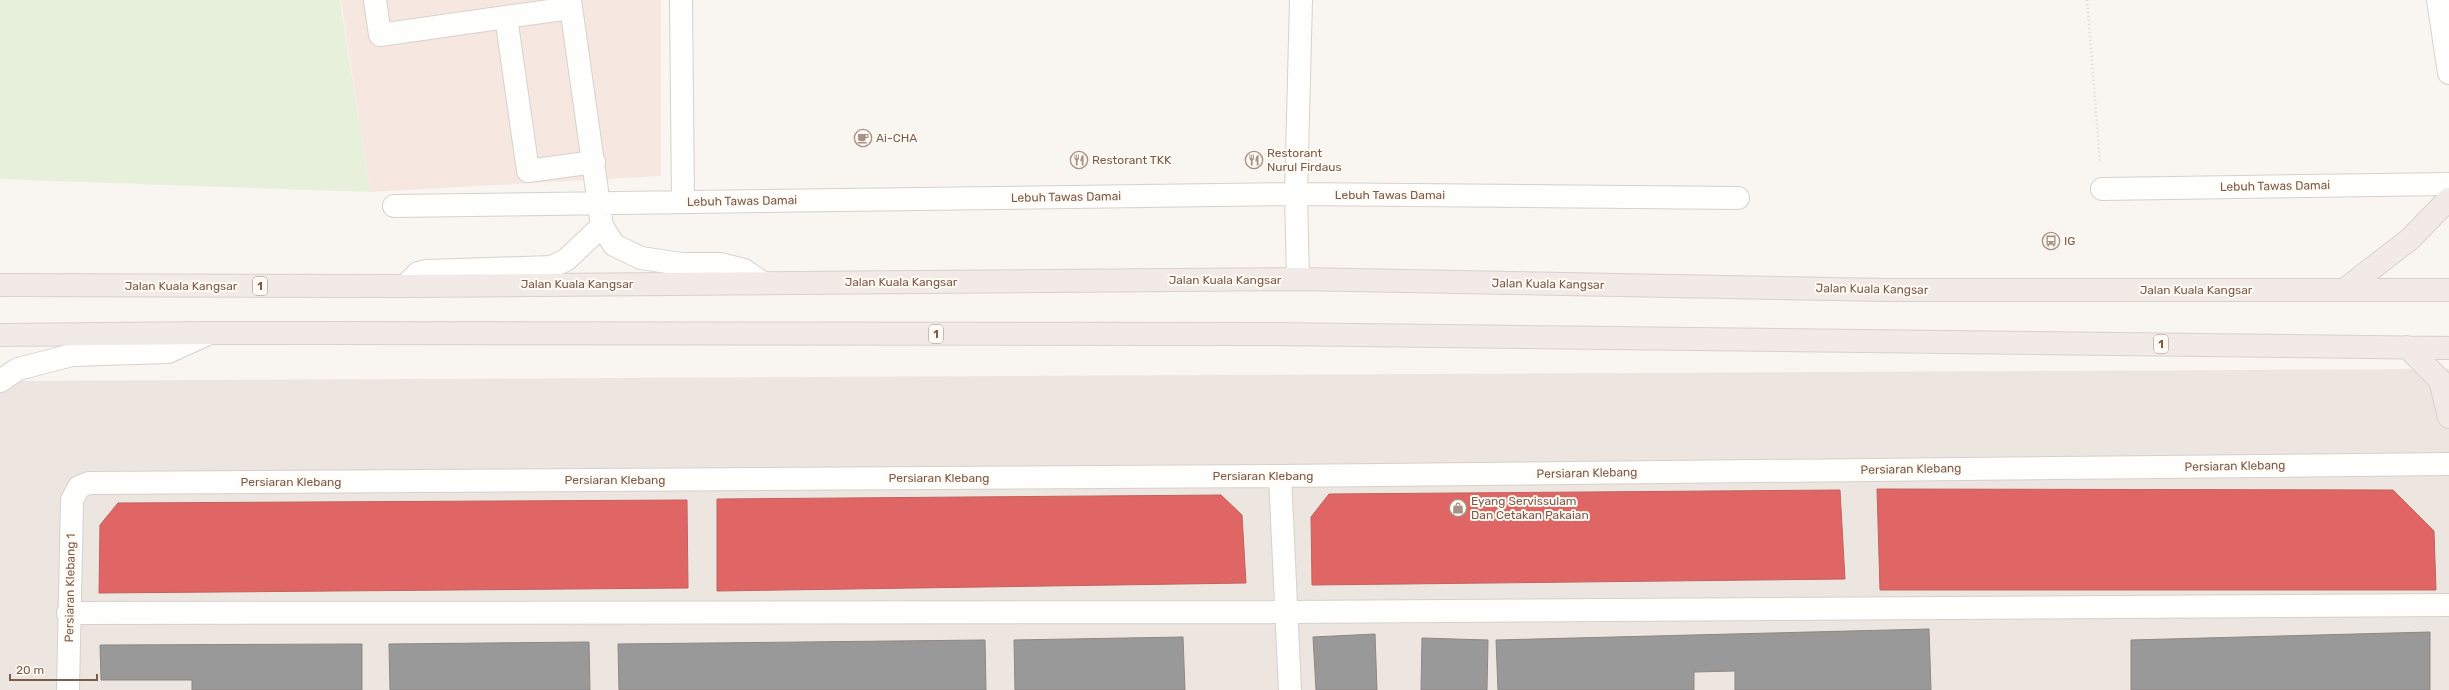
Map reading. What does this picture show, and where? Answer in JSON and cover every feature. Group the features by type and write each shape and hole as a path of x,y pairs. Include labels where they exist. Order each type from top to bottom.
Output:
{"highway":[{"path":"2344,290 2410,239 2449,199"},
{"name":"Jalan Kuala Kangsar","path":"0,285 405,286 1298,279 1887,290 2449,290"},
{"name":"1","path":"0,334 210,332 1268,334 2449,348"},
{"path":"2408,347 2440,380 2449,418"}],"street":[{"path":"375,0 380,35 506,17 571,4 602,226 614,245 641,258 680,264 720,264 744,270 762,283"},
{"path":"681,0 683,202"},
{"path":"1298,279 1296,194 1301,0"},
{"path":"2438,0 2449,73"},
{"path":"506,17 528,171 594,162"},
{"name":"Lebuh Tawas Damai","path":"2102,189 2449,184"},
{"name":"Lebuh Tawas Damai","path":"394,206 1296,194 1738,198"},
{"path":"405,286 418,273 427,271 551,267 566,260 602,226"},
{"path":"0,380 18,369 72,355 168,352 210,332"},
{"name":"Persiaran Klebang","path":"79,487 89,483 1280,476 2449,464"},
{"path":"1280,476 1288,612 1290,690"},
{"name":"Persiaran Klebang 1","path":"68,690 68,613 72,500 79,487"},
{"path":"68,613 1288,612 2449,605"}],"path":[{"path":"2087,0 2102,189"}],"shaded area":[{"path":"341,0 661,0 661,176 370,192"},
{"path":"2449,369 2449,690 0,690 0,381"}],"green space":[{"path":"0,0 340,0 370,192 0,179"}],"building: Shops":[{"path":"1877,489 2393,490 2434,531 2436,590 1880,590"},
{"path":"1840,490 1845,579 1312,585 1311,517 1329,494"},
{"path":"1221,495 1242,515 1246,583 717,591 717,499"},
{"path":"687,500 688,588 99,593 100,525 118,503"}],"building: Industry":[{"path":"1929,629 1931,690 1735,690 1735,671 1694,672 1694,690 1498,690 1496,640"},
{"path":"2430,632 2430,690 2131,690 2131,640"},
{"path":"1375,634 1377,690 1316,690 1313,637"},
{"path":"1183,637 1185,690 1015,690 1014,640"},
{"path":"1422,638 1488,640 1487,690 1421,690"},
{"path":"985,640 986,690 619,690 618,644"},
{"path":"589,642 590,690 390,690 389,644"},
{"path":"362,644 362,690 192,690 192,680 101,680 100,645"}],"place":[{"name":"Ai-CHA","path":"863,138"},
{"name":"Restorant TKK","path":"1079,160"},
{"name":"Restorant Nurul Firdaus","path":"1254,160"},
{"name":"IG","path":"2051,241"},
{"name":"Eyang Servissulam Dan Cetakan Pakaian","path":"1458,508"}]}
